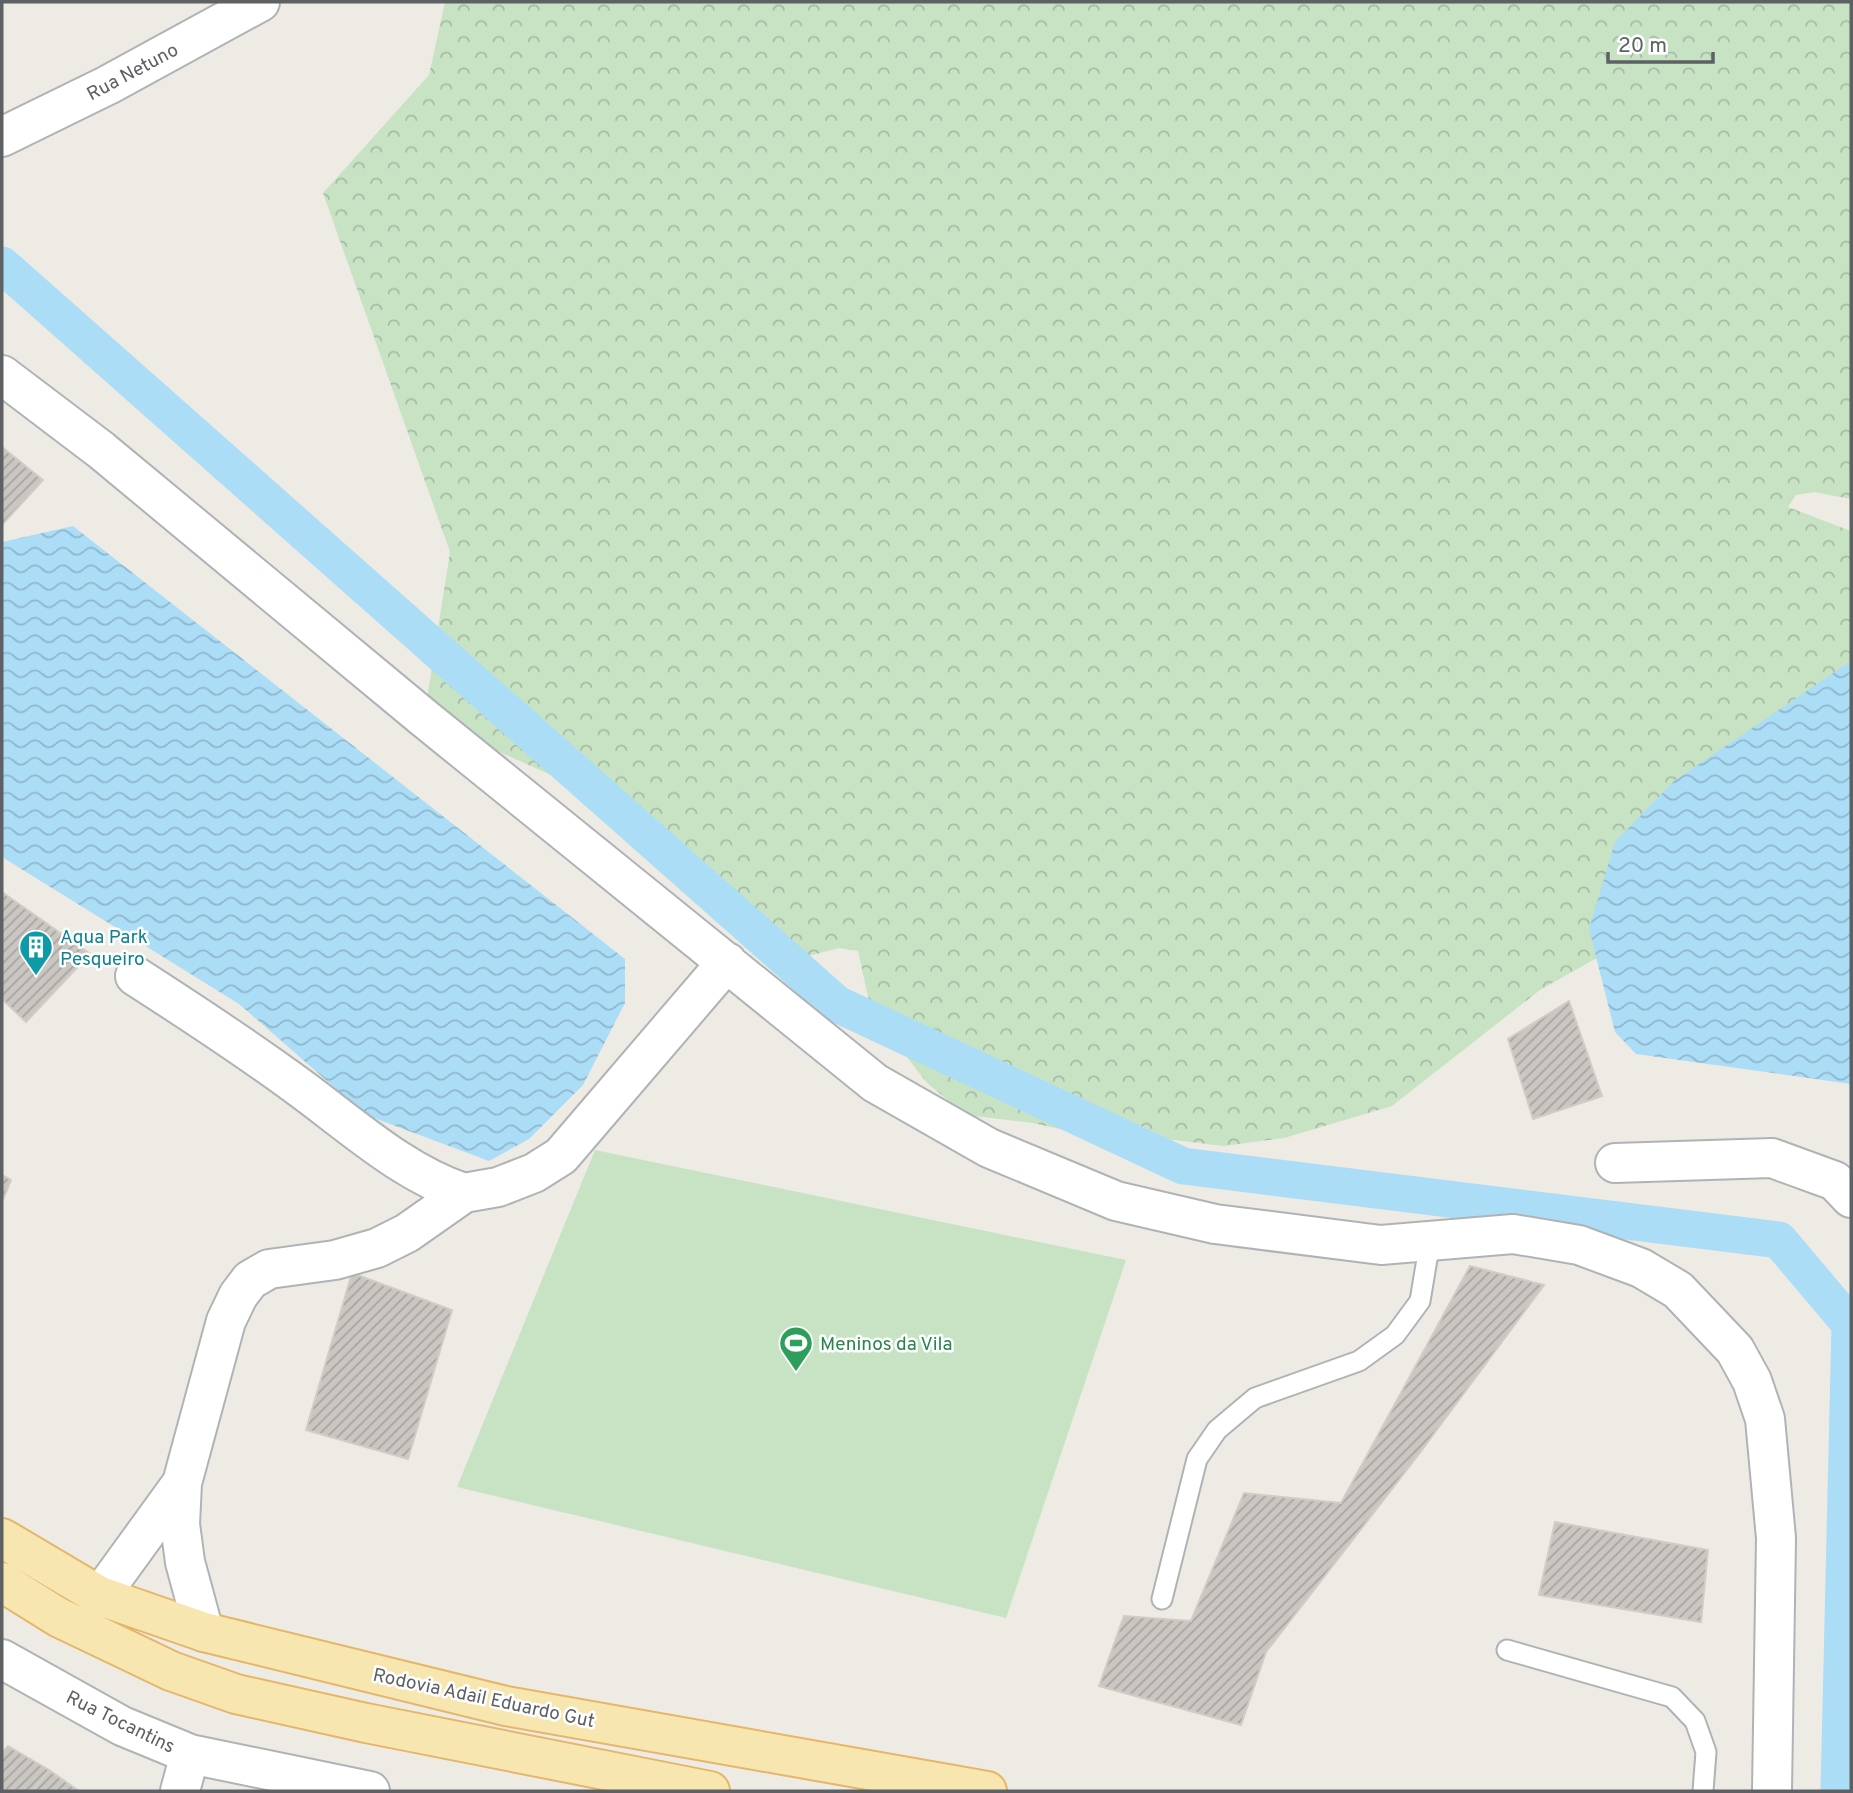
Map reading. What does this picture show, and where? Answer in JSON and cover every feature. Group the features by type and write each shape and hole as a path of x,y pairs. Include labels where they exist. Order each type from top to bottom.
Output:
{"main road":[{"name":"Rodovia Adail Eduardo Gut","path":"2,1538 100,1596 204,1632 506,1706 987,1791"},
{"path":"2,1582 58,1617 171,1671 236,1693 366,1723 710,1791"}],"street":[{"name":"Rua Netuno","path":"2,137 108,85 207,14 260,2"},
{"path":"2,375 101,450 424,718 875,1083 989,1148 1116,1201 1215,1224 1381,1245 1513,1234 1579,1245 1641,1268 1678,1290 1735,1350 1752,1381 1765,1419 1776,1538 1772,1791"},
{"path":"204,1632 185,1562 180,1524 182,1483 226,1321 237,1296 250,1280 269,1269 335,1260 377,1248 407,1233 464,1194 498,1187 534,1173 561,1156 727,962"},
{"path":"135,976 245,1047 404,1164 437,1184 464,1194"},
{"path":"1615,1163 1772,1158 1835,1181 1851,1198"},
{"path":"100,1596 182,1483"},
{"name":"Rua Tocantins","path":"2,1658 122,1726 190,1754 370,1791"},
{"path":"180,1791 190,1754"}],"lane":[{"path":"1162,1599 1197,1459 1217,1430 1255,1398 1359,1361 1395,1335 1420,1301 1430,1241"},
{"path":"1507,1650 1672,1697 1695,1721 1706,1752 1703,1791"}],"green space":[{"path":"445,2 1851,2 1851,499 1814,492 1796,495 1788,507 1851,531 1851,750 1627,955 1595,959 1540,990 1392,1106 1284,1138 1224,1146 1165,1139 1099,1138 1033,1123 966,1115 927,1083 871,1011 858,951 839,948 801,958 767,944 710,905 562,780 424,718 450,552 323,193 429,75"},
{"name":"Meninos da Vila","path":"595,1150 1126,1260 1006,1618 457,1487"}],"water":[{"path":"73,526 625,959 625,1003 583,1085 529,1139 489,1161 366,1115 239,1004 2,857 2,542"},
{"path":"1851,661 1851,1084 1636,1054 1615,1032 1589,929 1615,842 1674,781"}],"building":[{"path":"2,447 43,480 2,525"},
{"name":"Aqua Park Pesqueiro","path":"2,892 90,954 26,1022 2,999"},
{"path":"1569,1001 1602,1096 1533,1119 1508,1039"},
{"path":"2,1175 11,1180 2,1202"},
{"path":"1470,1266 1544,1285 1419,1454 1266,1652 1241,1725 1099,1686 1124,1616 1191,1621 1244,1493 1341,1503"},
{"path":"352,1273 452,1310 408,1459 306,1430"},
{"path":"1555,1522 1708,1550 1701,1622 1539,1595"},
{"path":"8,1746 49,1770 33,1791 2,1791 2,1753"},
{"path":"49,1770 79,1791 33,1791"}],"waterway":[{"path":"2,265 837,1004 1183,1166 1779,1240 1850,1324 1839,1791"}],"place":[{"name":"Aqua Park Pesqueiro","path":"36,977"},
{"name":"Meninos da Vila","path":"796,1373"}]}
